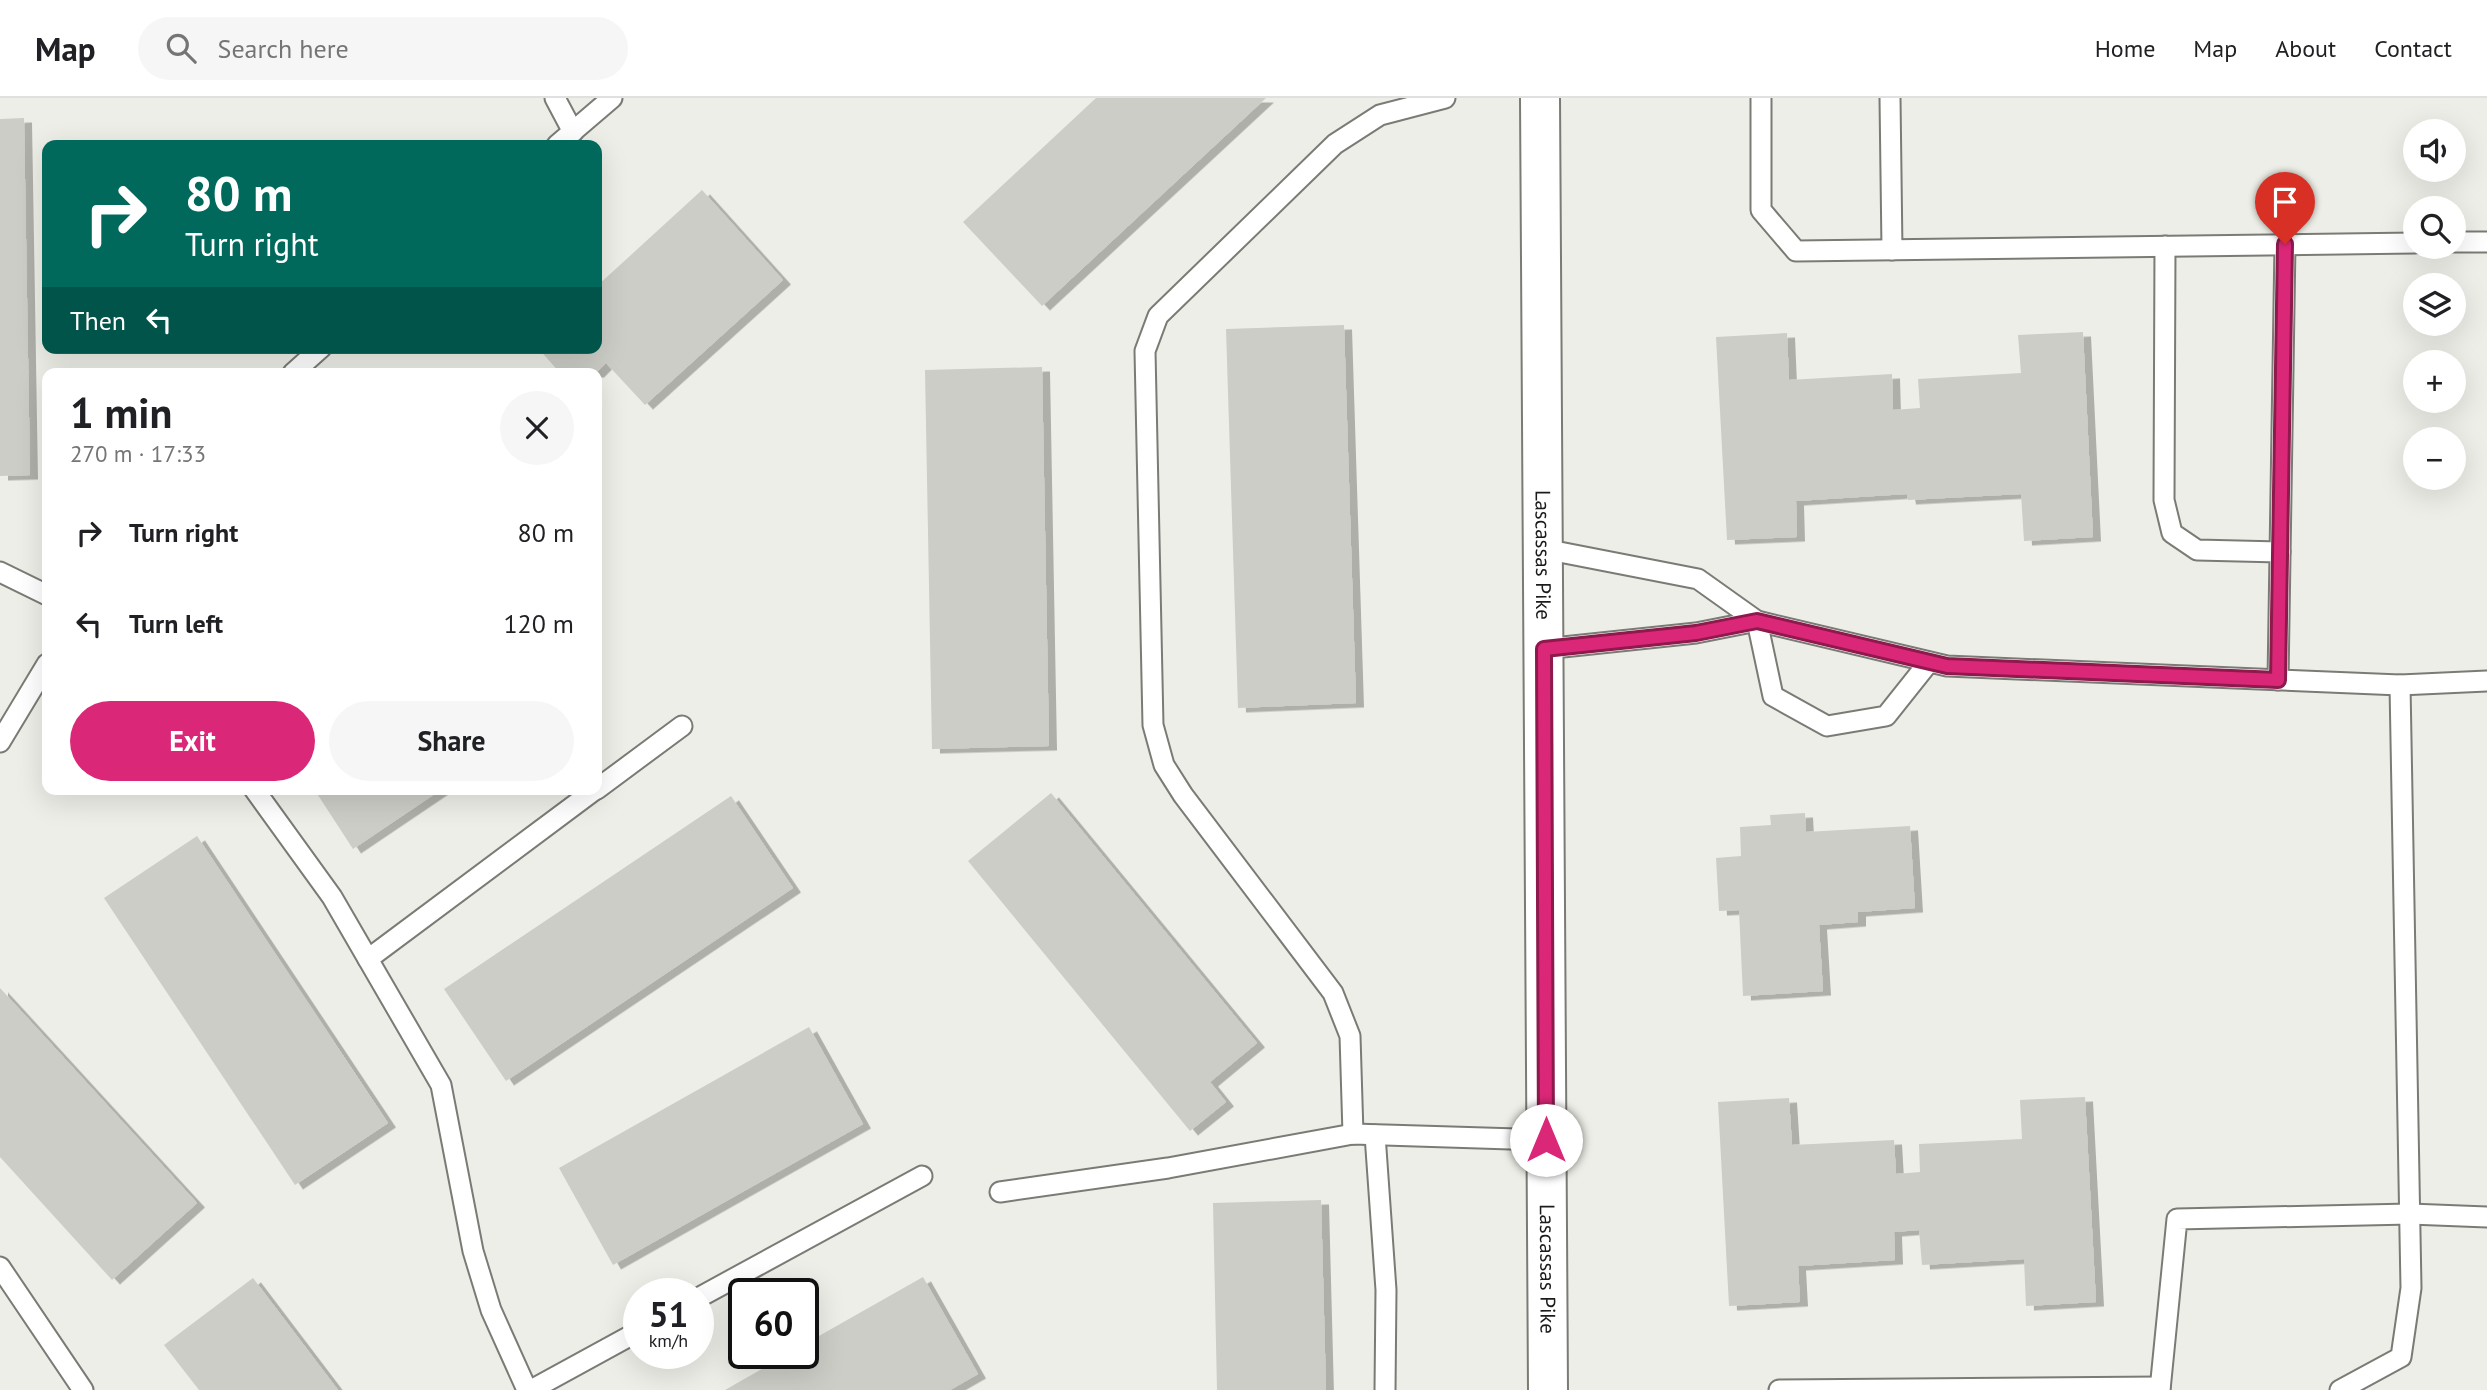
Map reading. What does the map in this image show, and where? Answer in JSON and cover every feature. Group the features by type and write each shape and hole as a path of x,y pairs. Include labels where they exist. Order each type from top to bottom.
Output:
{"main road":[{"name":"Lascassas Pike","path":"1540,98 1548,1390"}],"lane":[{"path":"555,98 573,132"},
{"path":"563,140 612,98"},
{"path":"1353,1134 1350,1036 1333,993 1183,795 1164,765 1153,726 1145,351 1158,316 1335,144 1380,115 1445,98"},
{"path":"1761,98 1760,210 1796,251 2403,243"},
{"path":"1890,98 1892,250"},
{"path":"2466,242 2487,242"},
{"path":"2278,680 2285,244"},
{"path":"2165,246 2164,500 2172,533 2197,550 2280,552"},
{"path":"299,368 314,354"},
{"path":"1544,549 1698,579 1757,621 1947,666 2400,685 2487,681"},
{"path":"0,572 42,593"},
{"path":"1544,649 1696,633 1757,621"},
{"path":"1757,621 1773,696 1826,726 1886,716 1929,662"},
{"path":"0,743 42,672"},
{"path":"2340,1390 2401,1357 2411,1288 2400,685"},
{"path":"602,785 682,726"},
{"path":"258,795 332,897 441,1085 473,1251 491,1310 529,1390 623,1340"},
{"path":"368,959 588,795"},
{"path":"1000,1192 1168,1168 1353,1134 1546,1140"},
{"path":"1375,1135 1386,1290 1385,1390"},
{"path":"714,1289 922,1176"},
{"path":"1779,1390 2160,1389 2177,1219 2410,1214 2487,1216"},
{"path":"0,1267 83,1390"}],"building":[{"path":"1096,98 1266,98 1042,306 963,222"},
{"path":"24,118 30,475 0,476 0,119"},
{"path":"702,190 783,280 645,405 606,363 601,368 556,368 543,354 602,354 602,281"},
{"path":"1344,325 1356,703 1238,708 1226,329"},
{"path":"2083,332 2093,537 2024,541 2021,494 1908,500 1907,494 1796,501 1797,537 1727,540 1716,337 1787,333 1789,380 1892,374 1893,410 1920,408 1918,379 2021,373 2018,335"},
{"path":"1042,367 1049,746 932,749 925,370"},
{"path":"1051,793 1257,1043 1210,1082 1226,1102 1190,1131 968,861"},
{"path":"318,795 433,795 353,849"},
{"path":"731,796 793,888 506,1081 444,989"},
{"path":"1805,813 1806,832 1910,826 1915,908 1858,912 1858,922 1819,925 1823,991 1743,996 1739,910 1719,911 1716,858 1741,856 1740,827 1771,825 1770,815"},
{"path":"197,836 388,1123 295,1185 104,898"},
{"path":"0,988 197,1203 112,1280 0,1157"},
{"path":"809,1027 863,1124 613,1265 559,1168"},
{"path":"2085,1097 2096,1302 2026,1306 2024,1259 1922,1265 1919,1230 1894,1232 1895,1260 1798,1266 1800,1302 1729,1306 1718,1102 1789,1098 1792,1145 1894,1140 1896,1174 1920,1172 1919,1144 2022,1139 2020,1100"},
{"path":"1321,1200 1326,1390 1217,1390 1213,1203"},
{"path":"923,1277 978,1374 950,1390 725,1390 762,1369 819,1369 819,1336"},
{"path":"253,1278 338,1390 199,1390 164,1345"}],"route":[{"path":"1546,1140 1544,649 1696,633 1757,621 1947,666 2278,680 2285,244"}]}
